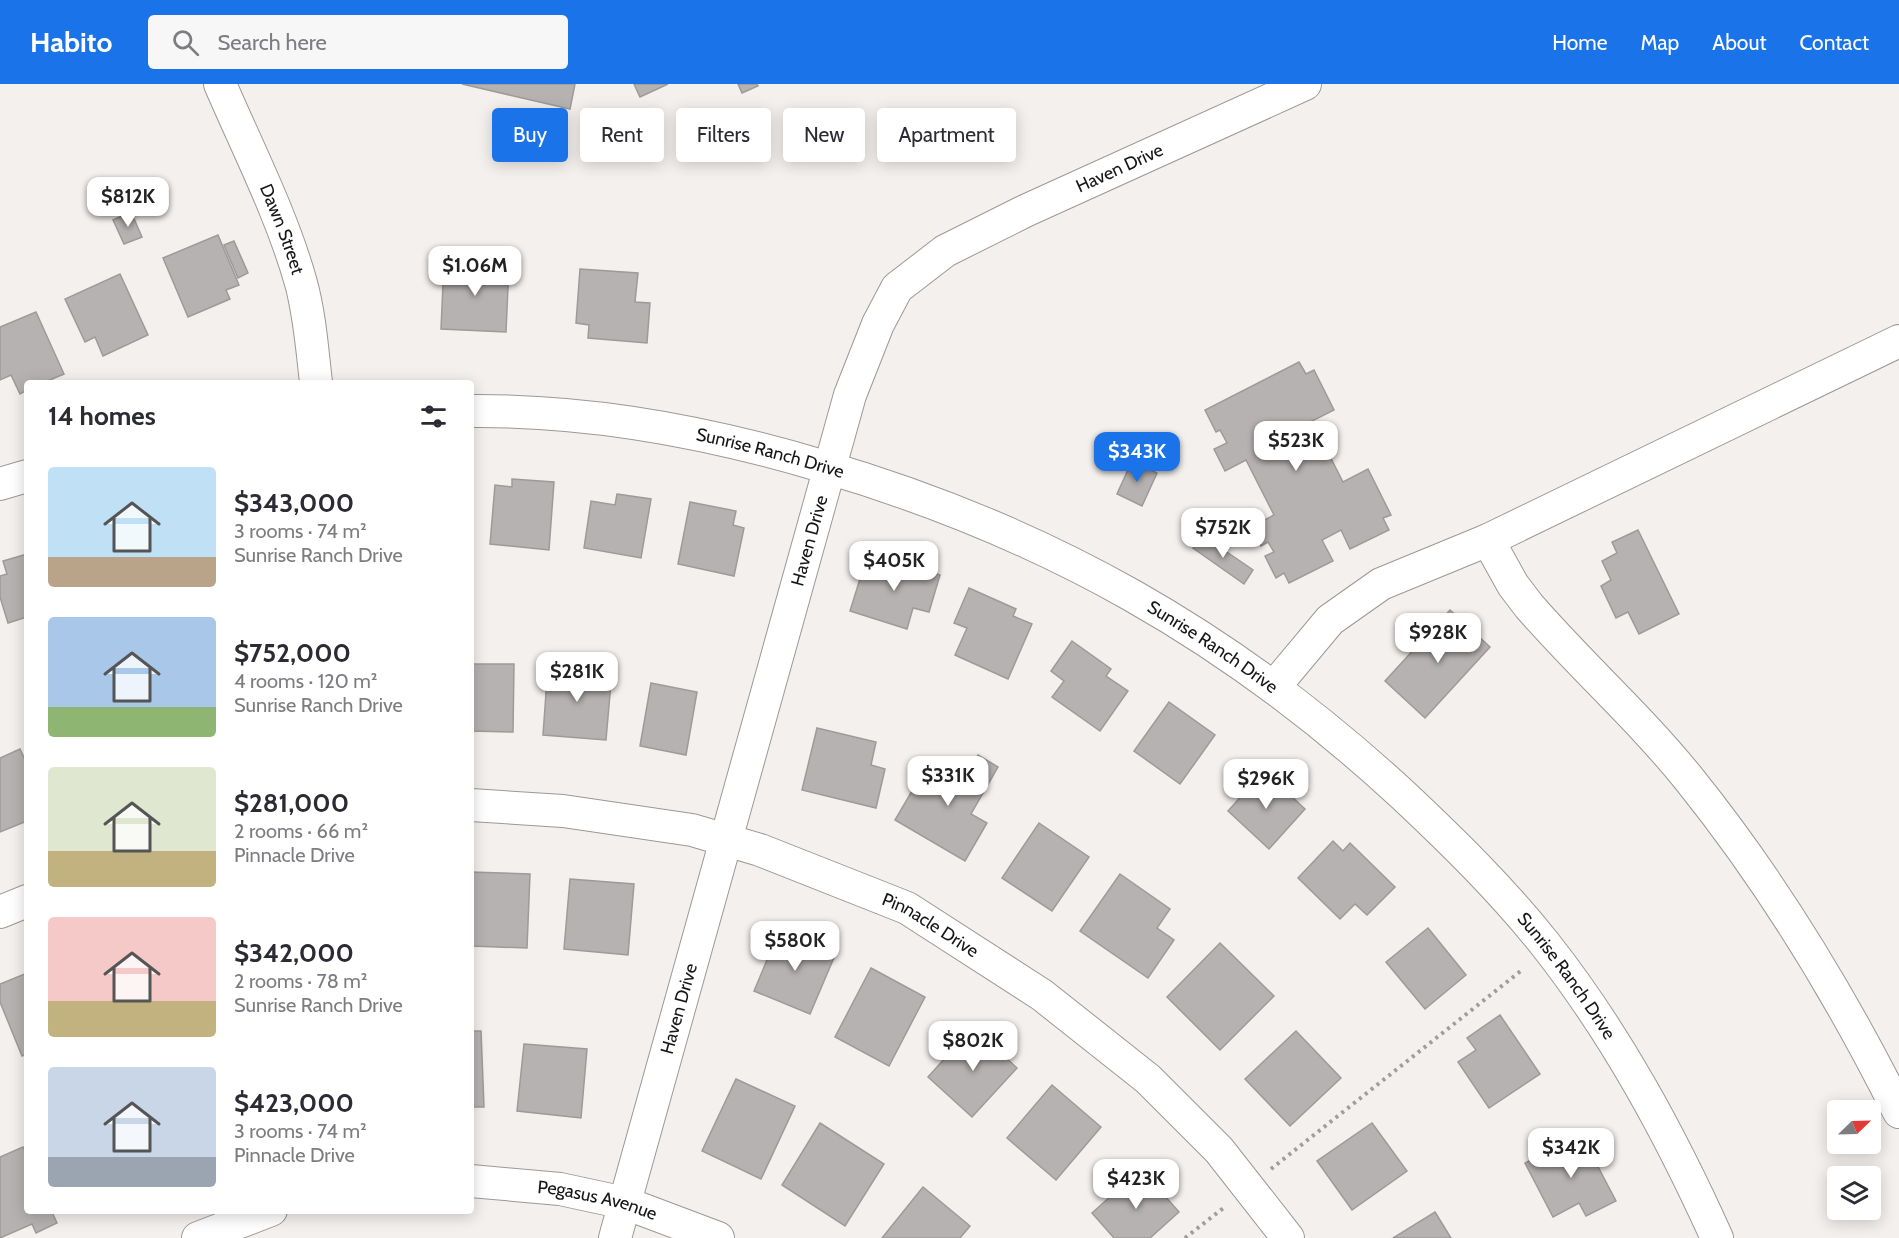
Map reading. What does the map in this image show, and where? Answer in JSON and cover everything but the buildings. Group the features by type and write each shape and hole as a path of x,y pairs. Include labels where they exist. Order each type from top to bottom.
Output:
{"street":[{"name":"Dawn Street","path":"220,84 286,239 301,282 310,324 316,380"},
{"name":"Haven Drive","path":"615,1238 850,395 878,324 897,288 945,251 1025,210 1305,84"},
{"path":"1274,687 1330,620 1381,584 1488,540 1899,341"},
{"name":"Sunrise Ranch Drive","path":"474,411 553,414 672,430 748,445 830,468 972,517 1081,567 1198,633 1274,687 1370,765 1499,890 1542,941 1621,1053 1689,1176 1716,1238"},
{"path":"0,484 24,477"},
{"path":"1488,540 1513,585 1529,606 1650,734 1738,842 1784,908 1828,980 1899,1112"},
{"name":"Pinnacle Drive","path":"474,805 562,811 663,825 726,838 907,908 1042,995 1148,1079 1219,1150 1288,1238"},
{"path":"0,912 24,902"},
{"name":"Pegasus Avenue","path":"474,1181 560,1189 625,1203 718,1238"},
{"path":"198,1238 261,1214"}],"path":[{"path":"1269,1171 1522,970"},
{"path":"1185,1238 1226,1205"}]}
